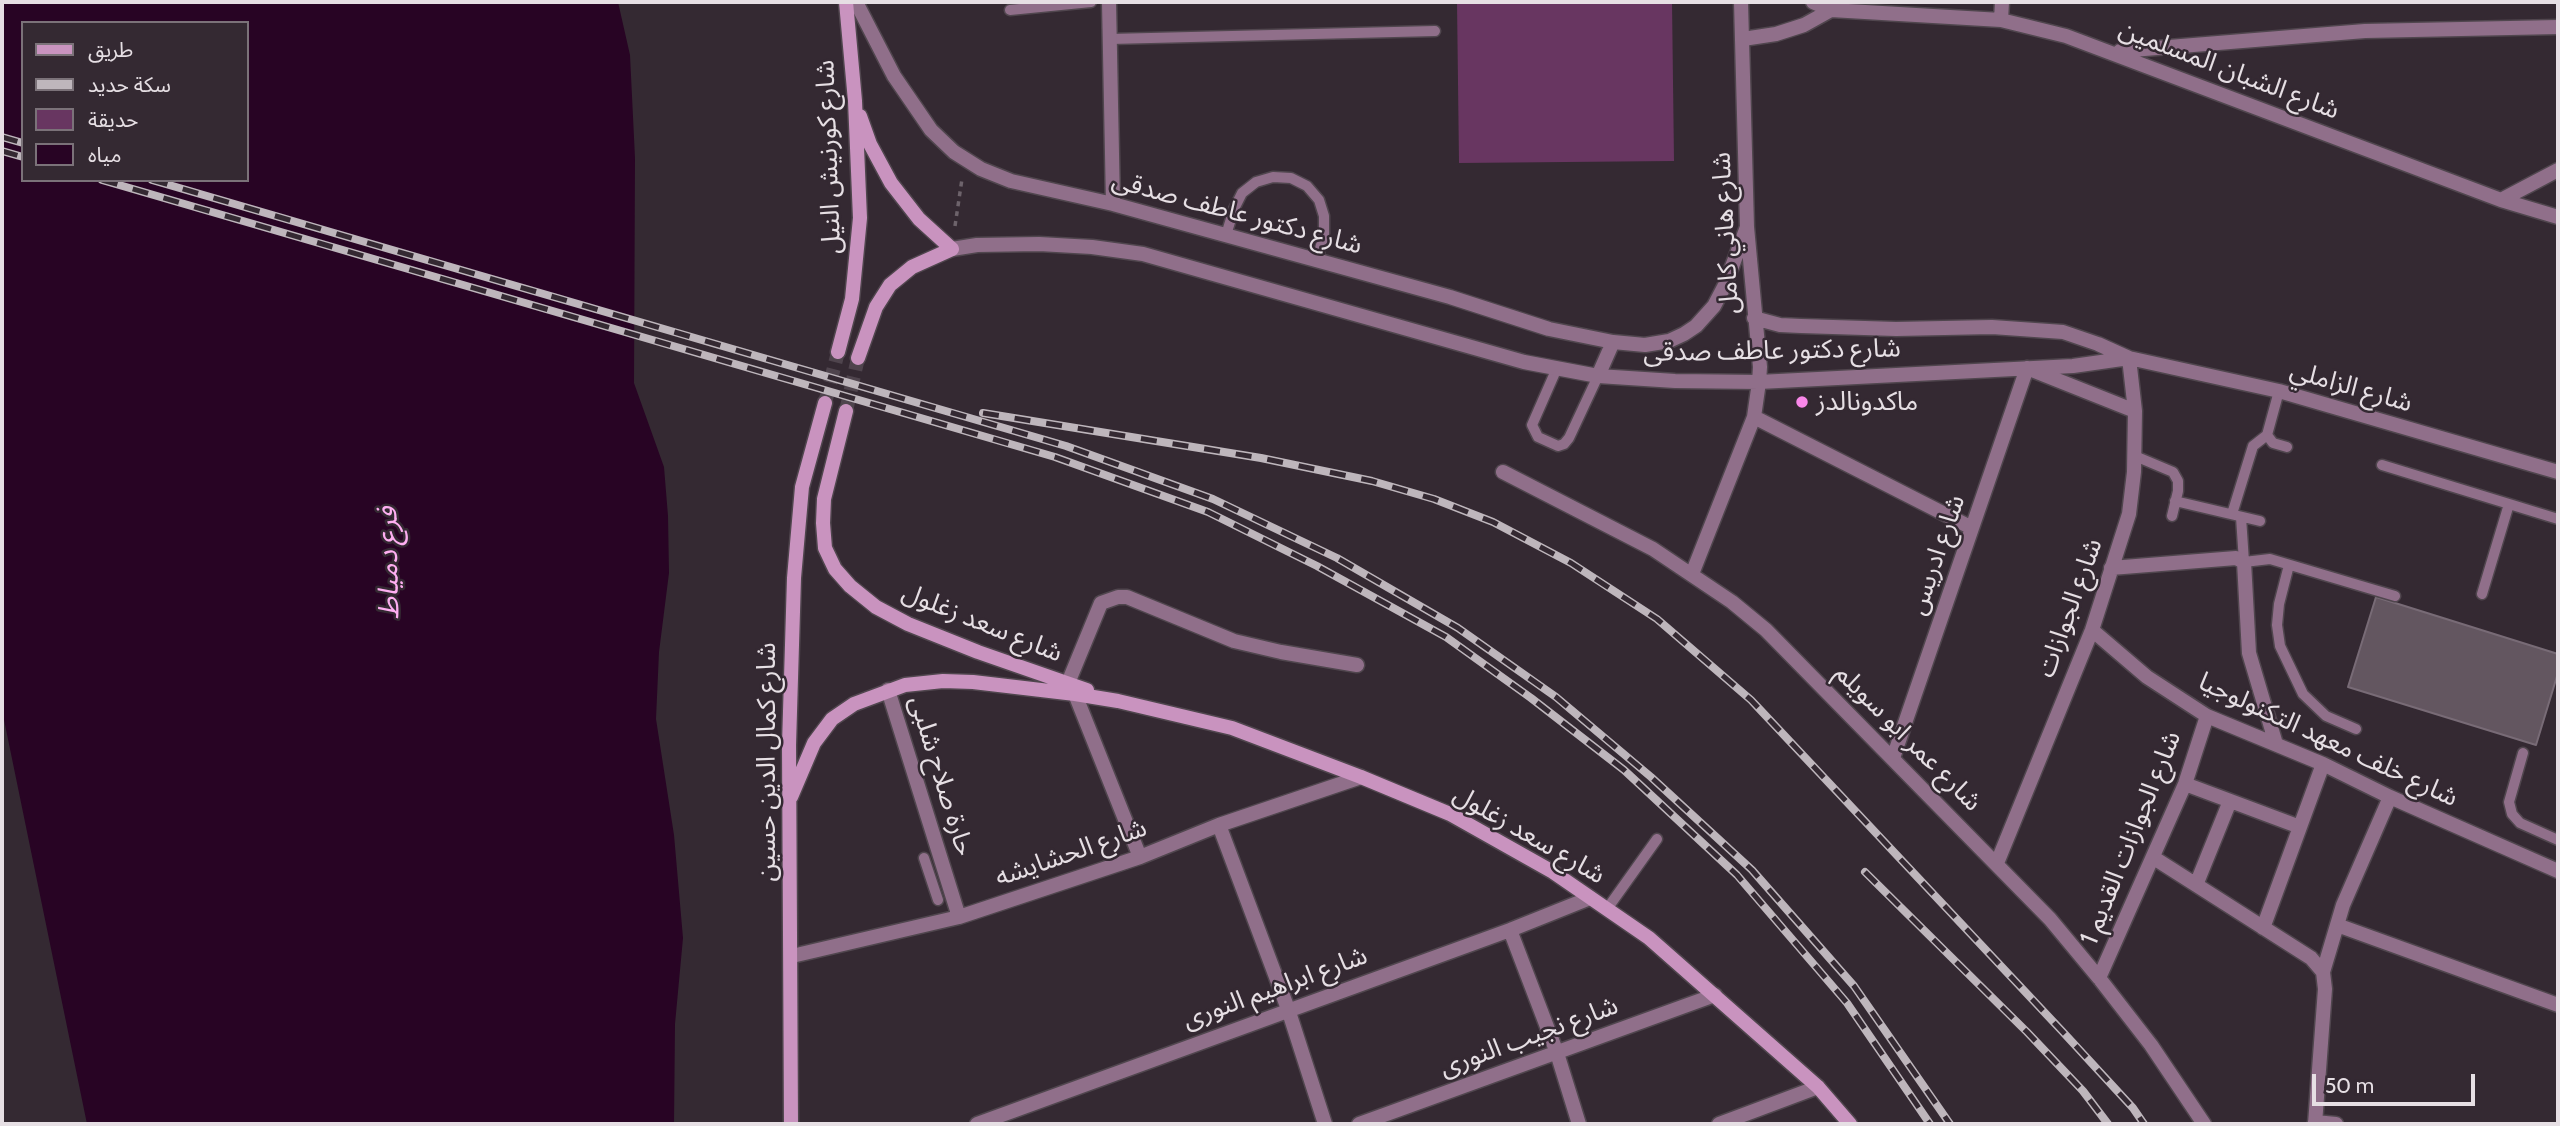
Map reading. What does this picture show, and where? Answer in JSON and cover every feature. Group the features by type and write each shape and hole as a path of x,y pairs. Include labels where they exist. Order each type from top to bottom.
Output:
{"main road":[{"name":"شارع كورنيش النيل","path":"838,352 852,299 858,260 860,218 855,101 846,2"},
{"path":"855,101 870,144 891,183 919,219 952,249"},
{"name":"شارع دكتور عاطف صدقى","path":"858,358 876,307 890,285 912,267 952,249"},
{"name":"شارع كمال الدين حسين","path":"790,1124 790,674 797,529 802,487 825,403"},
{"name":"شارع سعد زغلول","path":"846,411 824,499 825,548 835,569 850,586 876,607 908,624 1071,689 1232,728 1450,814 1553,872 1649,938 1818,1087 1850,1124"},
{"name":"شارع سعد زغلول","path":"791,797 814,743 832,719 854,704 888,690 905,685 943,681 1071,689"}],"street":[{"name":"شارع دكتور عاطف صدقى","path":"856,2 912,105 931,130 981,169 1011,181 1113,204 1450,297 1549,329 1613,342 1645,345 1670,341 1696,327 1714,306 1747,227"},
{"path":"1109,2 1113,204"},
{"name":"شارع هاني كامل","path":"1692,574 1754,417 1759,382 1760,367 1747,227 1741,2"},
{"name":"شارع الشبان المسلمين","path":"1813,2 1831,10 2001,20 2066,36 2501,200 2558,217"},
{"path":"2001,20 2002,2"},
{"name":"شارع الشبان المسلمين","path":"1743,39 1786,31 1831,10"},
{"path":"2113,52 2365,31 2558,27"},
{"path":"2501,200 2558,170"},
{"name":"شارع دكتور عاطف صدقى","path":"952,249 977,245 1039,244 1143,254 1524,362 1598,376 1675,381 1759,382 2073,366 2129,358"},
{"name":"شارع دكتور عاطف صدقى","path":"1754,318 1801,327 1992,327 2063,332 2129,358"},
{"path":"1598,376 1613,342"},
{"name":"شارع الزاملي","path":"2129,358 2278,391 2558,472"},
{"name":"شارع الجوازات","path":"1997,863 2092,630 2129,514 2135,456 2135,411 2129,358"},
{"path":"2027,368 2135,411"},
{"name":"شارع ادريس","path":"1893,758 2027,368"},
{"path":"1754,417 1972,528"},
{"name":"شارع عمر ابو سويلم","path":"1503,471 1653,550 1732,602 1766,630 2050,919 2151,1045 2204,1124"},
{"path":"2111,568 2236,558 2244,562 2249,653 2276,744"},
{"path":"1140,857 1071,689 1101,603 1127,597 1234,641 1357,665"},
{"name":"شارع خلف معهد التكنولوجيا","path":"2092,630 2147,677 2207,716 2323,764 2390,797 2558,871"},
{"name":"حارة صلاح شلبى","path":"888,690 959,917"},
{"name":"شارع الجوازات القديم 1","path":"2099,978 2185,784 2207,716"},
{"path":"2263,928 2323,764"},
{"name":"شارع الحشايشه","path":"792,956 959,917 1140,857 1219,825 1361,777"},
{"path":"2185,784 2300,827"},
{"path":"2336,1124 2315,1123 2325,989 2323,972 2343,905 2390,797"},
{"path":"2196,885 2230,801"},
{"path":"1219,825 1288,1009 1325,1124"},
{"path":"2154,858 2311,958 2323,972"},
{"name":"شارع ابراهيم النورى","path":"977,1124 1510,930 1590,898"},
{"path":"2337,925 2558,1005"},
{"path":"1510,930 1557,1053 1579,1124"},
{"name":"شارع نجيب النورى","path":"1359,1124 1715,995"},
{"path":"1719,1124 1818,1087"}],"lane":[{"path":"1010,10 1091,2"},
{"path":"1110,39 1435,31"},
{"path":"1226,235 1242,193 1256,182 1273,177 1291,178 1307,186 1318,200 1324,216 1324,234 1317,260"},
{"path":"1557,368 1532,425 1538,437 1558,446 1569,438 1598,376"},
{"path":"2278,391 2267,435 2259,439 2250,453 2236,515 2244,562 2270,559 2395,596"},
{"path":"2267,435 2273,443 2287,447"},
{"path":"2135,456 2173,471 2178,481 2172,516"},
{"path":"2382,465 2558,519"},
{"path":"2175,502 2260,521"},
{"path":"2482,594 2509,504"},
{"path":"2288,565 2278,604 2280,646 2303,694 2326,716 2356,729"},
{"path":"2523,753 2508,802 2512,814 2520,823 2558,840"},
{"path":"1607,909 1657,839"},
{"path":"924,858 938,900"},
{"path":"933,883 947,878"}],"path":[{"path":"952,249 965,159"}],"green space":[{"path":"1457,2 1672,2 1674,161 1459,163"}],"water":[{"name":"فرع دمياط","path":"2,2 618,2 630,55 635,158 634,383 664,467 668,516 669,573 659,652 656,719 674,835 683,938 675,1024 674,1124 87,1124 2,710"}],"building":[{"path":"2376,597 2558,654 2558,673 2536,745 2348,687"}],"tunnel":[{"path":"825,403 838,352"},
{"path":"846,411 858,358"}],"railway":[{"path":"2,137 21,142"},
{"path":"2,151 21,156"},
{"path":"109,182 1055,457 1208,512 1317,566 1446,637 1624,770 1737,875 1847,1003 1930,1124"},
{"path":"159,182 1066,446 1213,499 1337,558 1458,628 1556,697 1651,777 1752,870 1854,986 1950,1124"},
{"path":"983,413 1261,458 1372,481 1434,499 1493,522 1571,563 1657,619 1751,700 2062,1031 2133,1108 2144,1124"},
{"path":"1865,872 2027,1032 2083,1091 2108,1124"}],"place":[{"name":"ماكدونالدز","path":"1802,402"}]}
